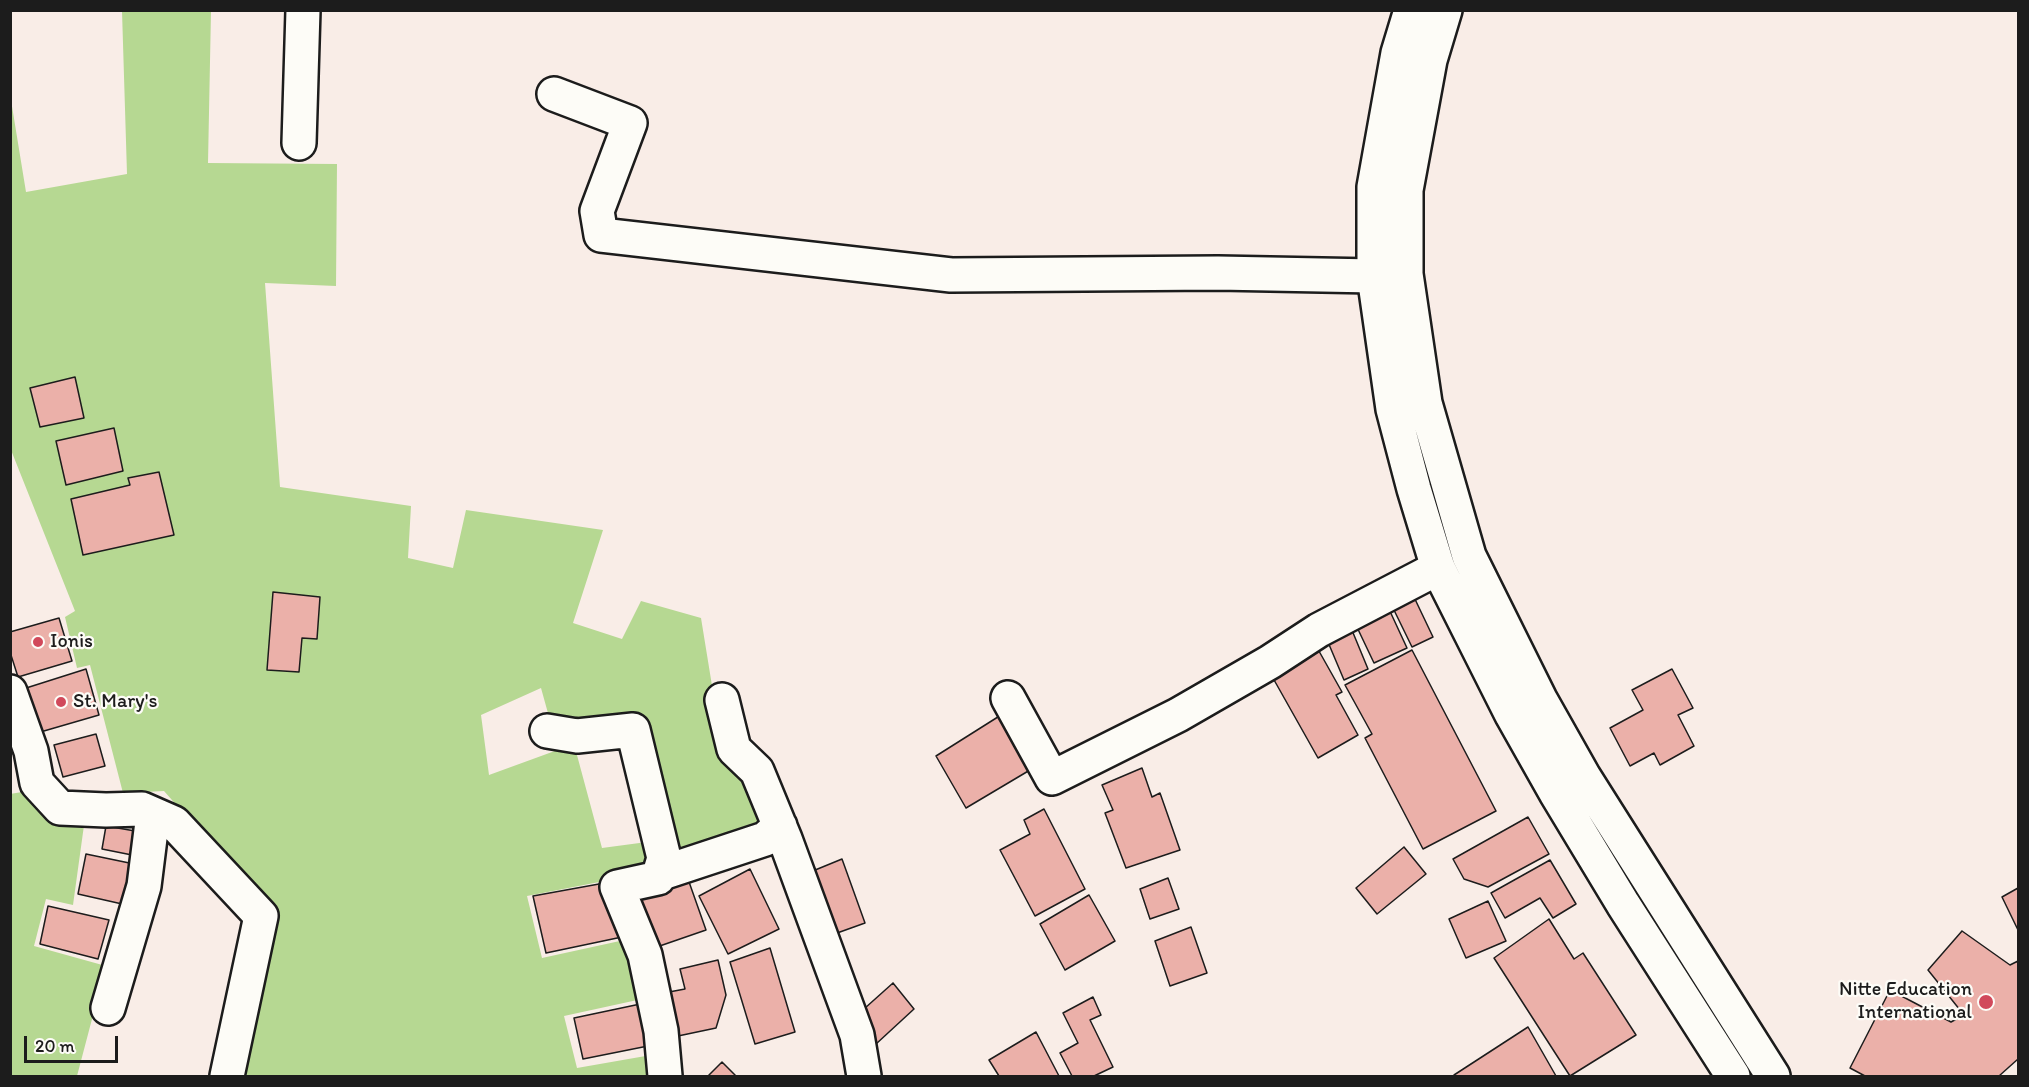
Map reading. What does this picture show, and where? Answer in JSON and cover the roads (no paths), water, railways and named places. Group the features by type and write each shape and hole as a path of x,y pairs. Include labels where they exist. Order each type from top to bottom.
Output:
{"main road":[{"path":"299,142 303,10"},
{"path":"1411,10 1398,53 1374,187 1374,276 1393,410 1414,489 1438,568 1512,715 1556,793 1733,1077"},
{"path":"1446,10 1430,60 1406,190 1406,274 1425,403 1462,534 1469,556 1540,699 1584,777 1773,1077"},
{"path":"554,94 630,123 597,212 601,235 951,275 1218,273 1374,276"},
{"path":"1008,698 1052,778 1178,716 1270,662 1319,630 1438,568"},
{"path":"10,692 30,751 37,783 60,808 142,809 174,823 261,916 227,1077"},
{"path":"722,700 734,749 757,771 780,826 857,1035 864,1077"},
{"path":"547,731 577,736 633,730 664,858 658,878 617,887 645,955 661,1031 665,1077"},
{"path":"108,1008 144,886 153,813"},
{"path":"659,874 765,839 780,826"}],"place":[{"name":"Ionis","path":"38,642"},
{"name":"St. Mary's","path":"61,702"},
{"name":"Nitte Education International","path":"1986,1002"}]}
